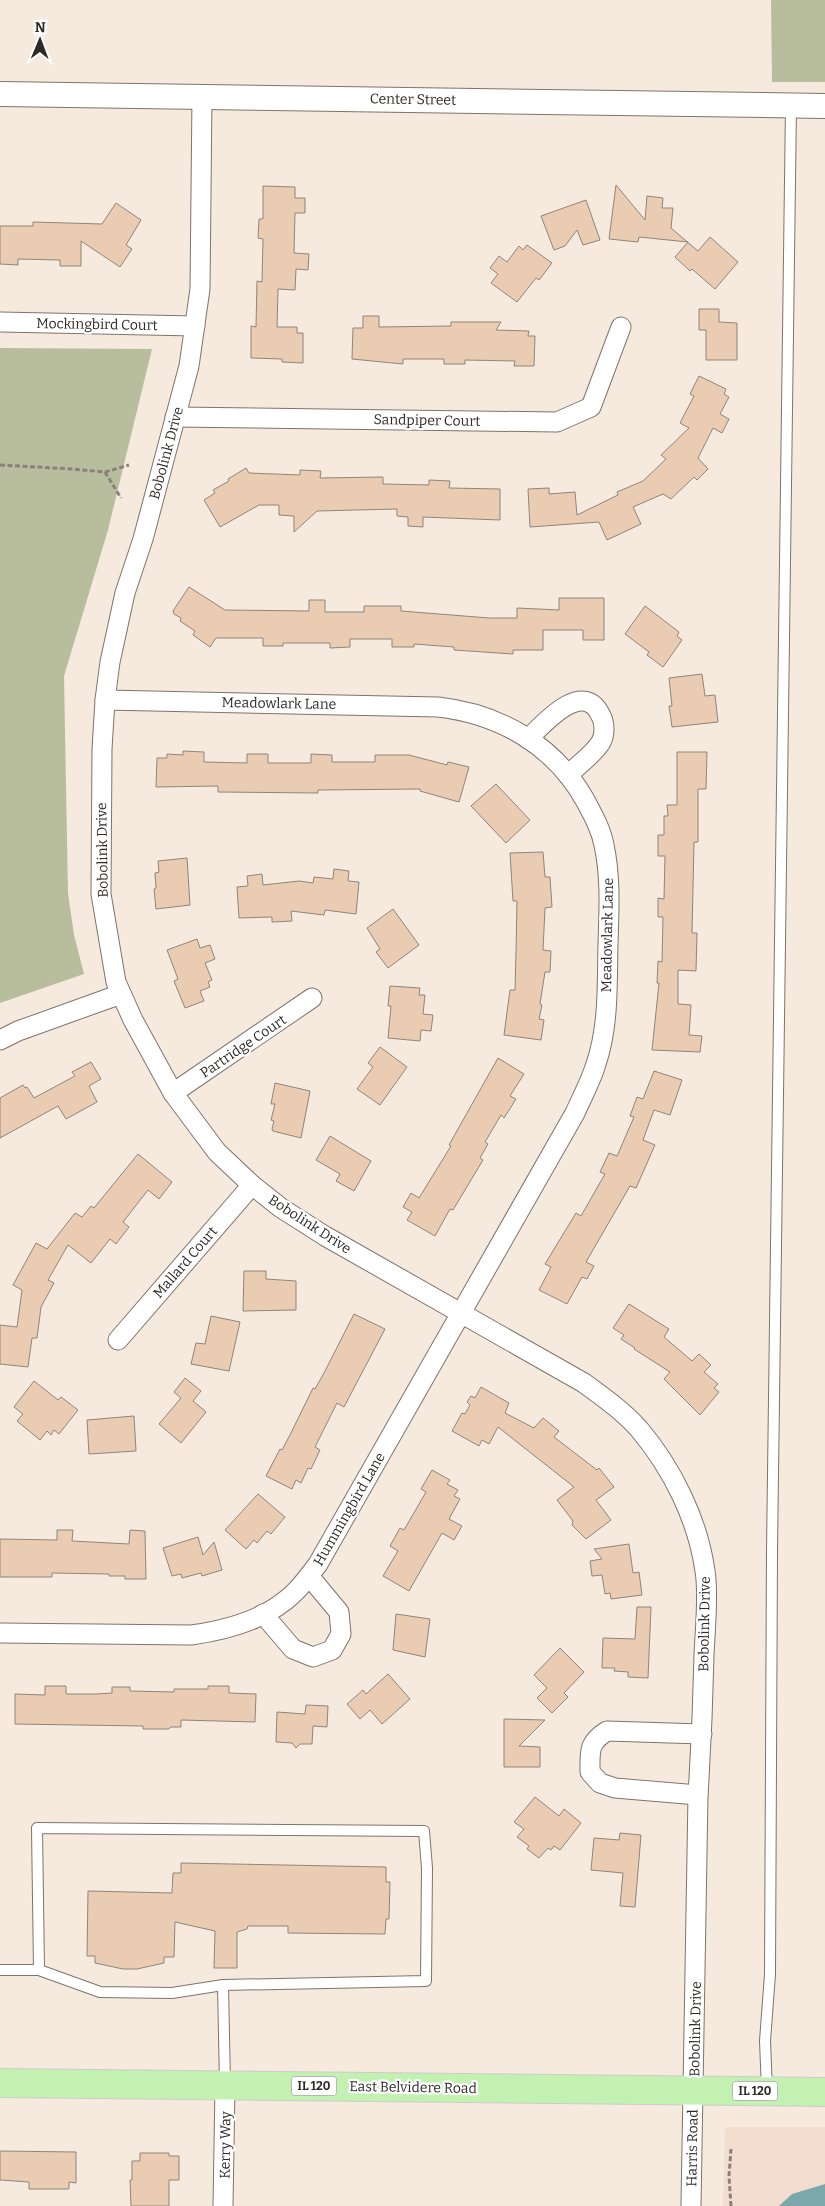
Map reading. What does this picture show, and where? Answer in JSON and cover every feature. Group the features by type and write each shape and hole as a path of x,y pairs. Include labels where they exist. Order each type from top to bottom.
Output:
{"main road":[{"name":"East Belvidere Road","path":"0,2083 825,2092"}],"street":[{"name":"Center Street","path":"0,94 825,106"},
{"name":"Bobolink Drive","path":"202,96 200,289 189,366 143,539 125,593 110,662 105,700 102,749 101,894 116,982 132,1020 173,1094 217,1152 252,1185 281,1208 325,1236 584,1382 638,1428 657,1453 686,1504 698,1538 706,1573 702,1734 698,1794 694,2090"},
{"name":"Mockingbird Court","path":"0,322 195,326"},
{"name":"Sandpiper Court","path":"175,417 556,422 591,406 621,327"},
{"name":"Meadowlark Lane","path":"105,700 438,706 462,709 490,718 547,751 575,782 596,821 604,844 610,878 606,1012 603,1036 596,1065 574,1113 461,1313"},
{"path":"528,739 551,716 569,704 583,700 595,705 602,717 604,734 601,743 568,775"},
{"path":"0,1040 18,1031 121,994"},
{"name":"Partridge Court","path":"173,1094 312,998"},
{"name":"Mallard Court","path":"118,1340 252,1185"},
{"name":"Hummingbird Lane","path":"0,1633 191,1636 242,1624 263,1614 296,1592 318,1564 461,1313"},
{"path":"263,1614 293,1649 313,1657 332,1650 341,1634 338,1612 309,1576"},
{"path":"698,1794 616,1788 600,1783 590,1772 590,1752 595,1738 607,1731 702,1734"},
{"name":"Kerry Way","path":"223,2206 225,2085"},
{"name":"Harris Road","path":"691,2206 694,2090"}],"lane":[{"path":"767,2091 765,2041 770,1974 772,1561 791,105"},
{"path":"0,1970 39,1970 100,1992 172,1993 223,1985 426,1981 427,1868 424,1831 37,1828 39,1970"},
{"path":"223,1985 225,2085"}],"path":[{"path":"0,466 72,468 105,472 129,465"},
{"path":"105,472 121,498"},
{"path":"731,2149 729,2176 731,2206"}],"shaded area":[{"path":"725,2127 825,2127 825,2206 723,2206"}],"green space":[{"path":"771,0 825,0 825,82 772,82"},
{"path":"0,348 152,349 108,530 64,676 68,893 74,935 84,974 0,1003"}],"water":[{"path":"825,2184 825,2206 779,2206 792,2194"}],"building":[{"path":"616,185 645,220 647,196 663,198 662,208 673,208 671,228 687,242 639,237 638,242 609,239"},
{"path":"263,186 295,187 295,198 305,198 305,213 295,213 294,253 309,254 308,270 296,269 295,290 278,289 277,327 297,327 297,333 303,333 303,363 282,362 282,359 251,358 251,326 256,327 257,281 262,282 263,239 258,238 259,219 263,219"},
{"path":"586,200 600,240 583,245 577,230 565,246 554,250 541,216"},
{"path":"116,203 141,220 126,245 132,249 120,267 81,241 81,266 60,266 60,260 18,259 18,265 0,264 0,226 33,226 33,222 102,224"},
{"path":"710,237 738,262 715,289 692,269 690,271 675,257 688,242 698,251"},
{"path":"527,245 552,263 539,280 536,278 517,302 491,283 498,274 490,268 499,256 507,262 519,246 523,250"},
{"path":"699,309 719,309 719,322 737,323 737,360 706,360 706,330 699,330"},
{"path":"363,316 379,316 379,327 451,326 451,322 501,322 496,330 529,331 528,336 535,336 534,366 514,366 515,361 465,360 465,364 444,364 444,359 403,359 403,364 352,359 353,328 363,328"},
{"path":"699,376 726,389 724,394 729,397 720,414 729,419 722,433 713,428 698,458 708,469 697,480 694,477 671,499 663,494 633,507 641,524 607,540 599,522 530,527 528,489 549,488 549,494 575,492 577,515 618,495 617,492 643,481 666,459 661,455 689,428 680,423 694,396 690,394"},
{"path":"246,468 249,473 300,475 300,470 321,471 320,478 383,477 383,484 429,485 429,480 450,481 449,488 500,489 500,520 423,517 423,527 408,526 408,517 397,516 397,509 317,511 294,532 294,516 279,515 279,505 259,505 220,527 204,500 215,493 213,490"},
{"path":"189,587 225,610 309,611 309,600 325,600 325,612 364,612 364,606 401,606 401,611 489,618 517,618 517,608 559,610 559,598 604,598 604,640 583,640 583,630 543,630 543,650 513,650 513,654 454,650 454,647 414,644 414,647 392,647 392,639 350,639 350,647 330,648 330,643 283,643 283,646 263,646 263,638 216,638 210,647 193,635 195,631 180,621 181,618 174,614 173,611"},
{"path":"645,606 679,632 677,636 682,640 663,667 647,655 649,652 625,634"},
{"path":"702,674 705,696 715,695 718,722 672,727 669,706 672,706 669,678"},
{"path":"183,751 204,752 204,762 247,763 247,754 268,754 268,763 311,763 311,754 332,755 332,762 375,762 375,755 409,755 447,765 448,762 469,767 459,802 420,791 420,789 318,790 318,793 218,792 218,786 156,787 157,758 167,758 167,754 183,755"},
{"path":"677,752 707,752 706,789 698,789 698,842 694,842 692,933 697,933 696,971 678,970 678,1004 691,1005 689,1035 702,1036 700,1052 652,1050 659,983 657,983 658,961 662,962 663,917 658,917 658,898 664,899 665,856 658,856 658,835 664,835 664,816 668,816 667,805 677,805"},
{"path":"496,784 530,820 506,843 471,806"},
{"path":"543,852 545,877 550,877 552,907 545,908 543,950 551,951 550,972 545,972 540,1004 542,1005 539,1019 544,1020 541,1040 504,1035 510,990 515,990 517,901 513,901 510,853"},
{"path":"187,858 190,905 156,909 154,889 156,888 155,873 159,872 158,861"},
{"path":"334,869 349,871 348,881 359,882 356,914 325,910 324,915 291,911 292,921 272,922 272,917 239,918 237,887 248,886 247,876 262,874 263,885 299,881 313,883 314,877 333,879"},
{"path":"393,909 419,945 388,968 376,952 380,949 367,928"},
{"path":"197,939 200,948 210,945 215,959 205,963 212,980 208,982 210,987 200,991 204,1001 185,1008 174,981 178,979 167,950"},
{"path":"390,986 420,988 419,995 425,995 423,1014 433,1015 431,1031 421,1030 420,1041 388,1038 391,1006 388,1006"},
{"path":"380,1047 407,1067 380,1105 357,1089 373,1067 368,1063"},
{"path":"498,1058 524,1074 510,1096 516,1099 504,1118 501,1115 485,1142 488,1144 480,1158 483,1160 453,1210 450,1209 435,1236 407,1220 412,1212 403,1207 411,1193 419,1198 451,1146 449,1145"},
{"path":"91,1062 101,1079 89,1086 97,1102 66,1119 58,1106 0,1138 0,1098 23,1085 25,1088 27,1087 34,1098 75,1076 72,1072"},
{"path":"654,1071 682,1080 670,1115 654,1110 643,1140 655,1145 636,1188 630,1186 586,1262 594,1266 587,1279 582,1277 567,1304 539,1290 551,1267 545,1264 576,1213 581,1216 605,1174 600,1172 609,1153 617,1156 634,1117 630,1116 637,1097 643,1099"},
{"path":"275,1083 310,1091 301,1138 273,1131 272,1129 274,1121 271,1120 275,1104 271,1104"},
{"path":"330,1136 371,1161 354,1191 336,1181 340,1174 316,1160"},
{"path":"138,1154 172,1182 159,1199 148,1190 123,1222 129,1227 116,1244 110,1239 91,1263 68,1245 48,1280 54,1283 41,1307 37,1338 32,1338 28,1367 0,1364 0,1325 17,1327 22,1290 13,1285 36,1243 47,1249 75,1213 82,1217 91,1206 94,1208"},
{"path":"244,1271 266,1271 266,1279 296,1281 296,1310 243,1311"},
{"path":"629,1304 669,1329 664,1337 692,1361 699,1354 711,1365 704,1372 718,1384 714,1388 719,1392 700,1415 664,1379 670,1372 621,1339 624,1335 613,1328"},
{"path":"354,1314 385,1329 344,1407 337,1403 315,1447 320,1450 311,1469 308,1468 301,1483 296,1480 292,1489 266,1476 280,1449 282,1450 313,1388 315,1389 324,1373"},
{"path":"211,1316 240,1322 229,1371 191,1364 196,1343 205,1344"},
{"path":"185,1378 201,1391 193,1401 206,1412 181,1443 159,1424 181,1398 174,1392"},
{"path":"34,1381 58,1400 61,1397 78,1410 59,1434 54,1430 51,1435 47,1431 40,1440 17,1421 23,1414 14,1407"},
{"path":"481,1387 509,1403 505,1413 534,1428 543,1418 559,1431 554,1437 597,1470 599,1468 614,1487 596,1500 611,1520 586,1539 572,1525 573,1521 557,1500 574,1487 498,1427 489,1444 482,1440 479,1446 452,1431 462,1413 465,1414 470,1405 467,1402 471,1396 475,1398"},
{"path":"134,1416 136,1451 89,1454 87,1420"},
{"path":"432,1470 450,1480 447,1484 458,1490 454,1496 460,1499 449,1519 462,1526 454,1540 442,1533 409,1591 383,1576 398,1551 390,1546 400,1528 404,1530 426,1492 421,1489"},
{"path":"258,1494 285,1517 271,1534 267,1531 257,1543 254,1540 246,1549 225,1530"},
{"path":"57,1530 73,1530 72,1541 129,1544 130,1530 145,1531 146,1579 125,1579 125,1576 109,1576 109,1574 52,1573 52,1577 0,1577 0,1539 57,1540"},
{"path":"198,1537 203,1555 214,1542 222,1570 202,1576 201,1573 182,1578 181,1574 172,1576 163,1548"},
{"path":"629,1544 633,1573 639,1572 642,1595 611,1599 610,1593 605,1594 602,1575 592,1576 590,1561 602,1559 594,1549"},
{"path":"637,1607 651,1607 648,1678 628,1677 628,1672 614,1671 615,1668 602,1668 603,1638 635,1639"},
{"path":"396,1614 430,1619 425,1657 393,1650"},
{"path":"560,1648 584,1672 564,1693 568,1697 552,1713 537,1698 547,1688 534,1675"},
{"path":"388,1674 410,1699 382,1724 370,1710 360,1719 347,1704 363,1690 366,1694"},
{"path":"45,1686 66,1686 66,1694 96,1694 112,1693 112,1687 130,1687 130,1691 174,1692 174,1689 208,1689 208,1686 229,1686 229,1693 256,1694 255,1722 181,1720 181,1727 171,1727 168,1729 143,1729 143,1726 15,1724 15,1694 45,1695"},
{"path":"306,1705 328,1706 327,1727 313,1726 312,1744 300,1744 296,1748 292,1743 276,1742 277,1712 305,1714"},
{"path":"504,1719 545,1720 519,1746 540,1747 540,1767 504,1767"},
{"path":"535,1797 559,1816 564,1809 581,1823 560,1850 554,1846 551,1850 548,1848 539,1858 527,1849 529,1846 517,1837 524,1829 514,1822"},
{"path":"620,1833 641,1835 635,1907 620,1906 623,1873 591,1870 594,1838 619,1840"},
{"path":"181,1863 386,1867 386,1882 390,1882 389,1919 386,1919 385,1934 288,1933 288,1926 248,1926 247,1929 237,1932 237,1968 214,1968 215,1931 175,1922 174,1957 164,1957 164,1963 137,1969 123,1969 95,1963 95,1956 87,1956 88,1891 172,1893 173,1873 181,1873"},
{"path":"0,2151 76,2152 76,2183 69,2182 69,2189 29,2189 29,2182 0,2180"},
{"path":"140,2153 169,2153 169,2156 179,2156 179,2180 169,2180 169,2206 131,2206 130,2180 132,2180 132,2161 140,2161"}]}
